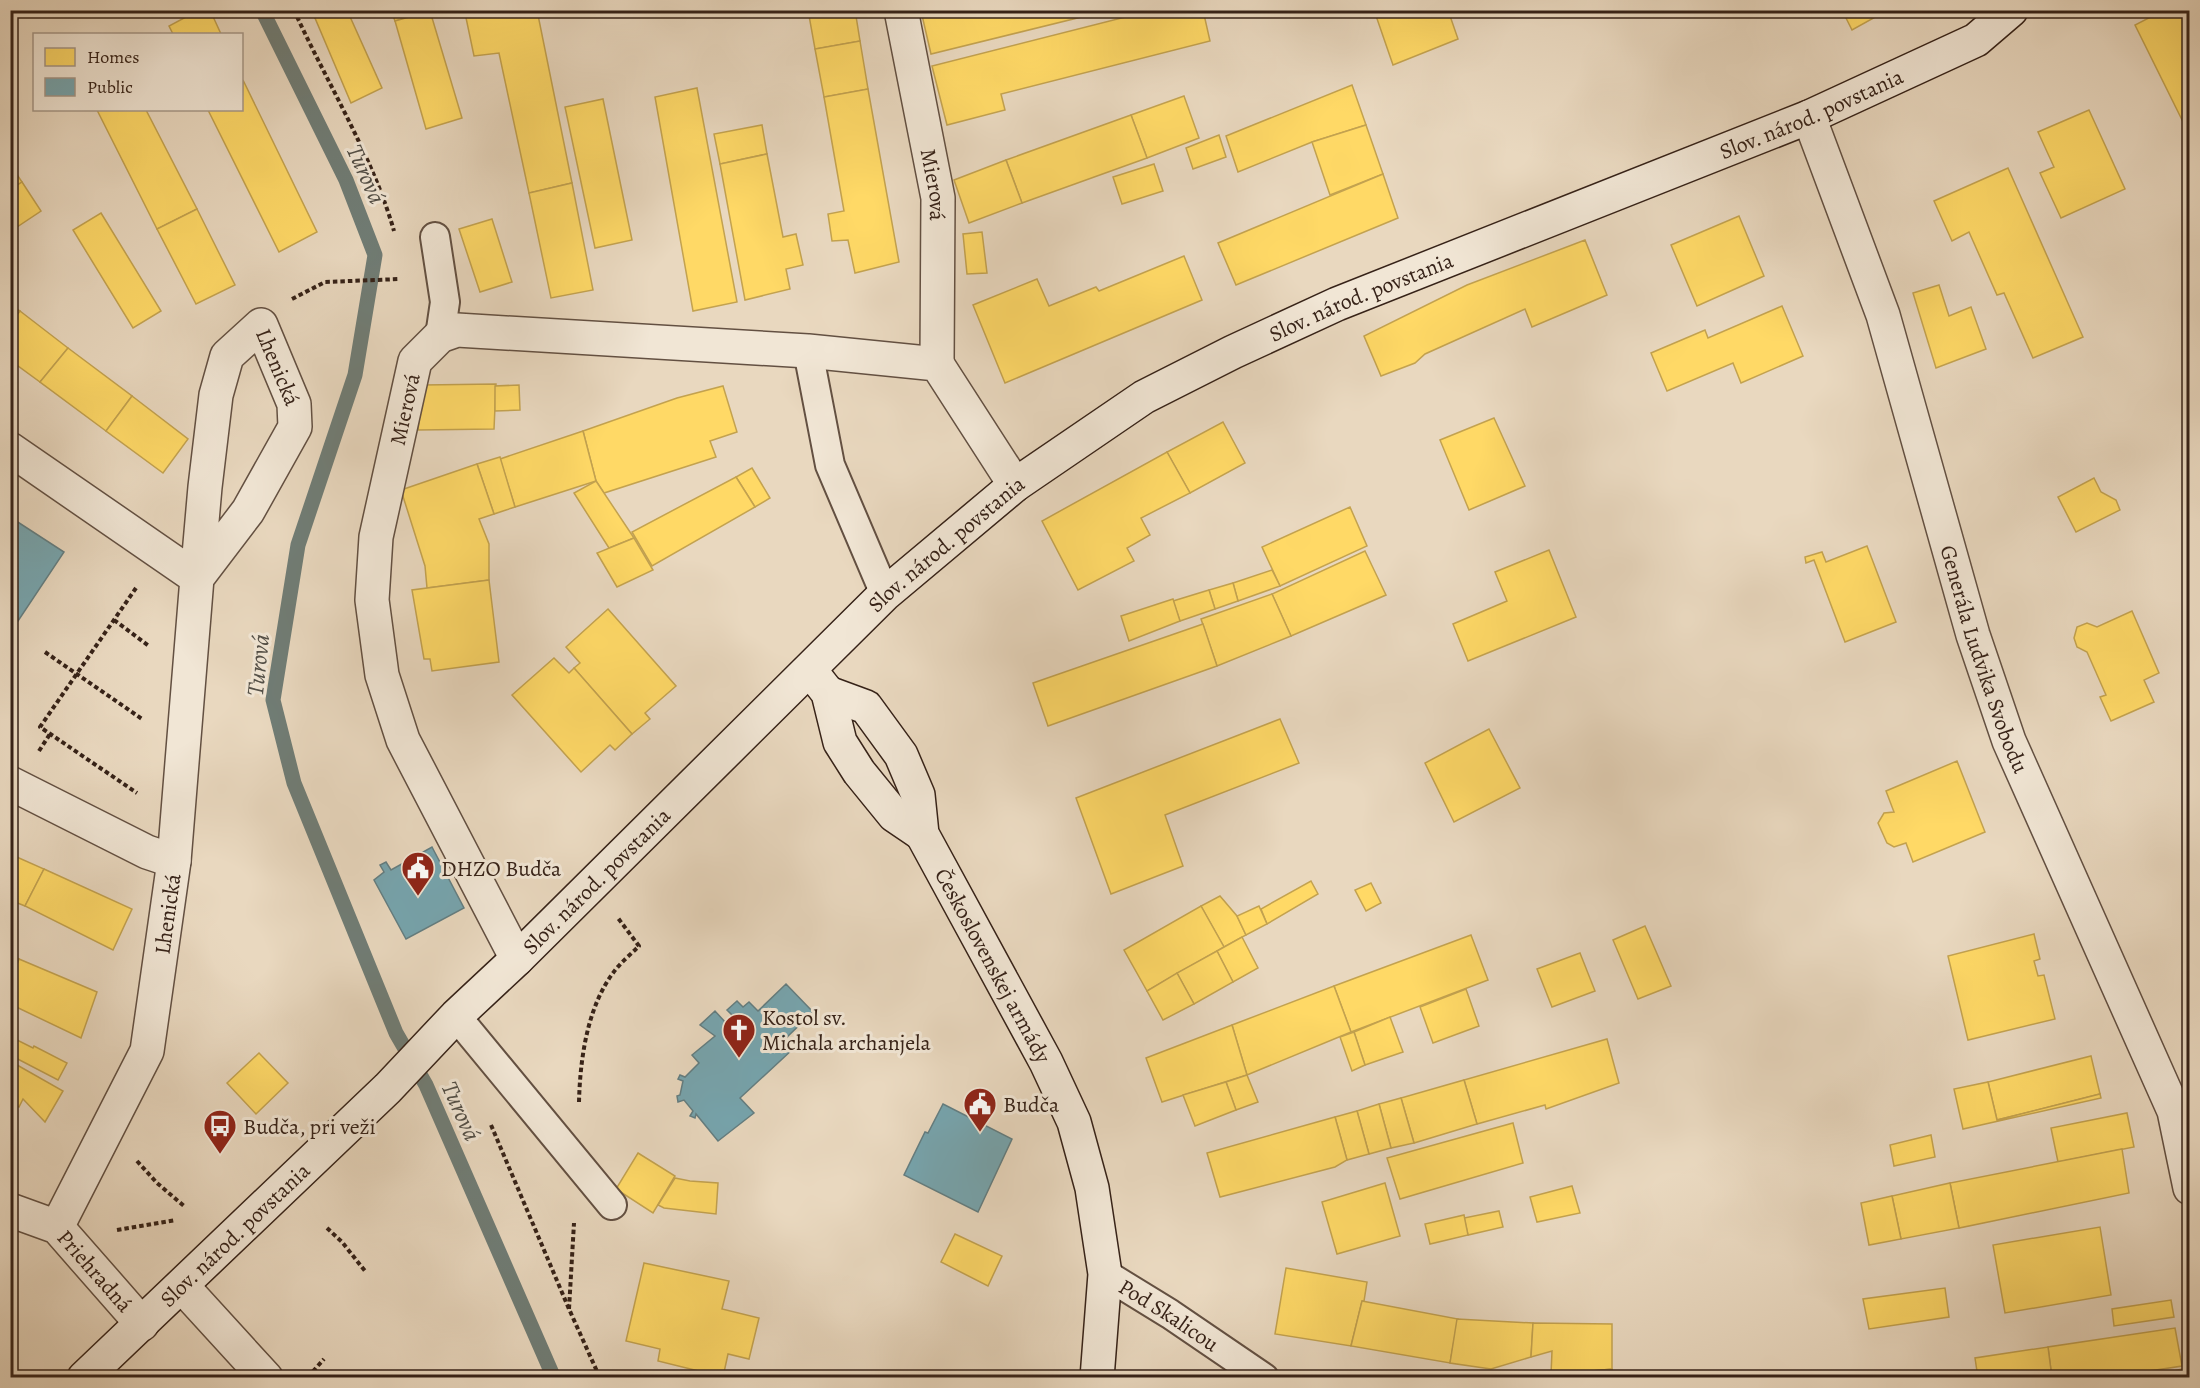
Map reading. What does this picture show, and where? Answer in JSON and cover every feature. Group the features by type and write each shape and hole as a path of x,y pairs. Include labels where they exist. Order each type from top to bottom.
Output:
{"street":[{"name":"Mierová","path":"901,10 938,198 937,364"},
{"name":"Slov. národ. povstania","path":"84,1377 388,1088 446,1027 589,888 818,681 885,594 1015,485 1144,397 1233,352 1337,304 1809,117 1976,40 2011,10"},
{"name":"Generála Ludvika Svobodu","path":"1809,117 1883,315 1973,635 2009,741 2174,1111 2190,1188"},
{"name":"Lhenická","path":"57,1227 147,1051 174,861 197,578 205,487 216,394 227,356 261,325 294,404 295,427 248,511 197,578"},
{"path":"440,336 457,330 808,351 937,364 1015,485"},
{"name":"Mierová","path":"440,336 415,361 376,537 372,600 382,675 403,740 517,959"},
{"path":"10,450 197,578"},
{"name":"Československej armády","path":"818,681 840,742 860,772 894,815 922,834"},
{"name":"Československej armády","path":"818,681 866,707 901,754 918,795 922,834 1046,1062 1074,1122 1092,1188 1106,1274 1096,1377"},
{"path":"10,783 147,852 174,861"},
{"name":"Priehradná","path":"10,1210 57,1227 142,1324"},
{"path":"182,1286 266,1377"}],"lane":[{"path":"435,237 445,302 440,336"},
{"path":"808,351 830,465 885,594"},
{"path":"446,1027 578,1164 612,1205"},
{"name":"Pod Skalicou","path":"1106,1274 1264,1377"}],"path":[{"path":"294,10 361,148 390,215 395,235"},
{"path":"325,282 441,279"},
{"path":"142,797 40,727 159,552"},
{"path":"114,620 156,651"},
{"path":"45,652 149,723"},
{"path":"568,1309 578,1164 580,1069 588,1030 600,997 613,973 639,946 622,922 589,888"},
{"path":"488,1117 568,1309 600,1377"},
{"path":"107,1128 156,1183 183,1206"},
{"path":"82,1256 115,1231 176,1220"},
{"path":"327,1228 342,1242 365,1271"},
{"path":"307,1377 324,1359"}],"building: Homes":[{"path":"199,10 210,10 221,33 172,33 169,26"},
{"path":"311,10 331,10 315,18"},
{"path":"331,10 347,10 382,88 351,103 315,18"},
{"path":"391,10 430,10 430,11 395,21"},
{"path":"475,10 537,10 572,183 529,193 499,53 474,56 465,13"},
{"path":"808,10 855,10 860,41 815,49"},
{"path":"1110,10 931,54 921,11"},
{"path":"1153,10 1203,10 1210,41 1001,94 1005,110 947,125 932,66"},
{"path":"1374,10 1448,10 1458,39 1393,65"},
{"path":"1842,10 1888,10 1852,30"},
{"path":"2164,10 2190,10 2190,136 2135,25"},
{"path":"430,11 462,118 426,129 395,21"},
{"path":"860,41 868,89 824,97 815,49"},
{"path":"243,80 317,232 279,252 208,111 243,111"},
{"path":"1352,85 1366,125 1312,142 1238,172 1226,136"},
{"path":"697,88 737,302 693,311 655,97"},
{"path":"868,89 899,262 855,273 848,240 832,241 828,214 844,211 824,97"},
{"path":"1184,96 1199,138 1147,158 1131,115"},
{"path":"603,99 632,240 595,248 565,107"},
{"path":"2089,110 2125,189 2061,218 2040,173 2054,167 2038,132"},
{"path":"98,111 147,111 197,209 157,229"},
{"path":"1131,115 1147,158 1022,203 1006,160"},
{"path":"762,125 767,154 720,164 714,134"},
{"path":"1366,125 1383,174 1330,195 1312,142"},
{"path":"1219,135 1226,157 1193,169 1186,148"},
{"path":"767,154 783,237 796,234 803,265 786,269 790,289 745,300 720,164"},
{"path":"1006,160 1022,203 969,223 954,180"},
{"path":"10,164 22,182 10,190"},
{"path":"1154,164 1163,191 1122,204 1113,177"},
{"path":"2008,168 2083,337 2033,358 2004,293 1997,295 1969,232 1952,241 1934,201"},
{"path":"1383,174 1398,218 1236,285 1218,243"},
{"path":"22,182 41,211 14,229 10,223 10,190"},
{"path":"572,183 593,290 551,298 529,193"},
{"path":"197,209 235,285 196,304 157,229"},
{"path":"101,213 161,311 133,328 73,230"},
{"path":"1739,216 1764,276 1697,306 1671,245"},
{"path":"492,219 512,282 480,292 459,229"},
{"path":"982,232 987,273 967,274 963,234"},
{"path":"1585,240 1607,295 1532,327 1525,309 1425,354 1415,363 1381,376 1364,336 1467,285"},
{"path":"1184,256 1202,300 1005,383 973,305 1037,279 1049,306 1096,287 1099,291"},
{"path":"1939,285 1949,316 1971,307 1986,349 1936,368 1913,293"},
{"path":"10,305 20,311 10,324"},
{"path":"1782,306 1803,356 1741,383 1733,363 1667,391 1651,353 1705,330 1708,338"},
{"path":"20,311 68,348 40,382 10,360 10,324"},
{"path":"68,348 132,396 106,431 40,382"},
{"path":"496,384 494,429 418,430 423,385"},
{"path":"519,385 520,410 495,411 495,386"},
{"path":"723,386 737,432 710,441 716,457 604,493 596,481 583,431 677,398"},
{"path":"132,396 188,439 163,473 106,431"},
{"path":"1494,418 1525,486 1469,510 1440,440"},
{"path":"1223,422 1245,463 1190,493 1167,452"},
{"path":"583,431 596,481 515,507 500,459"},
{"path":"1167,452 1190,493 1141,518 1150,535 1127,548 1134,561 1078,590 1042,521"},
{"path":"500,457 515,507 494,514 477,464"},
{"path":"477,464 494,514 479,519 489,544 489,580 427,588 425,566 401,490"},
{"path":"752,468 770,498 755,507 736,477"},
{"path":"736,477 755,507 652,566 632,532"},
{"path":"2094,478 2101,492 2116,500 2120,510 2076,532 2058,497"},
{"path":"596,481 634,538 609,548 574,493"},
{"path":"1350,507 1367,546 1280,586 1262,547"},
{"path":"634,538 653,570 617,587 597,553"},
{"path":"1867,546 1896,622 1845,642 1814,560 1806,563 1805,557 1822,552 1826,562"},
{"path":"1549,550 1576,617 1468,661 1453,624 1507,601 1495,572"},
{"path":"1365,551 1386,595 1291,636 1272,594"},
{"path":"1272,570 1280,586 1238,601 1233,583"},
{"path":"489,580 499,662 432,671 430,659 424,659 412,590"},
{"path":"1233,583 1238,601 1215,609 1209,590"},
{"path":"1209,590 1215,609 1180,621 1173,601"},
{"path":"1272,594 1291,636 1217,666 1201,619"},
{"path":"1173,599 1180,621 1129,641 1121,616"},
{"path":"608,609 676,686 645,713 650,719 632,734 574,668 580,663 566,647"},
{"path":"2132,611 2159,673 2144,680 2154,702 2111,721 2100,697 2106,695 2087,652 2077,647 2074,638 2077,627 2087,623 2097,627"},
{"path":"1203,624 1217,666 1048,726 1033,683"},
{"path":"554,658 569,673 574,668 632,734 615,750 610,745 581,772 512,695"},
{"path":"1280,719 1299,763 1165,815 1183,866 1111,894 1076,798"},
{"path":"1489,729 1520,788 1454,822 1425,763"},
{"path":"1957,761 1985,832 1913,862 1906,843 1894,847 1887,843 1878,823 1884,813 1894,812 1886,791"},
{"path":"10,854 44,869 25,906 10,900"},
{"path":"44,869 132,909 113,950 25,906"},
{"path":"1311,881 1318,894 1267,924 1261,909"},
{"path":"1371,883 1381,903 1366,911 1355,890"},
{"path":"1220,896 1237,916 1246,935 1224,947 1201,906"},
{"path":"1201,906 1224,947 1147,991 1124,950"},
{"path":"1259,906 1267,924 1246,935 1237,916"},
{"path":"1645,926 1671,986 1638,999 1613,940"},
{"path":"2034,934 2040,959 2034,961 2038,976 2044,975 2055,1019 1968,1040 1948,956"},
{"path":"1471,935 1488,980 1351,1032 1334,986"},
{"path":"1242,937 1258,968 1233,982 1217,951"},
{"path":"1217,951 1233,982 1194,1004 1177,973"},
{"path":"1580,953 1595,991 1552,1007 1537,969"},
{"path":"10,955 19,959 10,983"},
{"path":"19,959 97,992 81,1038 10,1004 10,983"},
{"path":"1177,973 1194,1004 1163,1020 1147,991"},
{"path":"1334,986 1351,1032 1247,1075 1232,1025"},
{"path":"1466,989 1479,1026 1433,1043 1420,1007"},
{"path":"1390,1017 1403,1052 1365,1065 1354,1032"},
{"path":"1232,1025 1247,1075 1162,1102 1146,1058"},
{"path":"1354,1032 1365,1065 1352,1071 1340,1037"},
{"path":"11,1037 67,1063 58,1080 10,1055"},
{"path":"1607,1039 1619,1083 1546,1109 1545,1105 1477,1124 1464,1080"},
{"path":"259,1053 288,1083 256,1114 227,1083"},
{"path":"2091,1056 2100,1094 1997,1120 1988,1082"},
{"path":"10,1061 63,1091 45,1122 23,1099 19,1107 10,1103"},
{"path":"1247,1075 1258,1102 1236,1110 1226,1082"},
{"path":"1464,1080 1477,1124 1414,1143 1401,1098"},
{"path":"1226,1082 1236,1110 1195,1126 1183,1095"},
{"path":"1988,1082 1997,1120 2100,1094 2101,1098 1963,1129 1954,1089"},
{"path":"1401,1098 1414,1143 1391,1148 1379,1104"},
{"path":"1379,1104 1391,1148 1369,1154 1357,1111"},
{"path":"1357,1111 1369,1154 1347,1160 1335,1117"},
{"path":"2127,1113 2134,1147 2058,1162 2051,1128"},
{"path":"1335,1117 1347,1160 1335,1167 1220,1197 1207,1153"},
{"path":"1513,1123 1523,1163 1400,1199 1387,1158"},
{"path":"1931,1135 1935,1157 1894,1166 1890,1145"},
{"path":"2122,1149 2129,1193 1959,1228 1950,1183"},
{"path":"638,1153 675,1176 653,1213 616,1189"},
{"path":"675,1178 718,1183 716,1214 664,1208 658,1205"},
{"path":"1385,1183 1400,1236 1337,1254 1322,1202"},
{"path":"1950,1183 1959,1228 1901,1239 1892,1196"},
{"path":"1572,1186 1580,1213 1537,1222 1530,1197"},
{"path":"1892,1196 1901,1239 1869,1245 1861,1203"},
{"path":"1499,1211 1503,1227 1468,1235 1464,1218"},
{"path":"1464,1215 1468,1235 1430,1244 1425,1224"},
{"path":"2100,1227 2111,1295 2005,1313 1993,1245"},
{"path":"955,1234 1002,1256 988,1286 941,1262"},
{"path":"644,1263 729,1281 722,1309 759,1318 749,1359 728,1354 723,1377 658,1361 660,1349 626,1341"},
{"path":"1286,1268 1367,1282 1351,1346 1275,1334"},
{"path":"1945,1288 1949,1317 1869,1329 1863,1299"},
{"path":"2171,1300 2174,1317 2114,1326 2112,1309"},
{"path":"1362,1301 1458,1319 1450,1363 1351,1346"},
{"path":"1457,1319 1533,1323 1531,1357 1491,1369 1450,1363"},
{"path":"1533,1323 1612,1324 1612,1369 1551,1375 1552,1351 1531,1357"},
{"path":"2175,1328 2182,1366 2103,1378 2052,1378 2048,1347"},
{"path":"2048,1347 2052,1378 1978,1378 1975,1358"},
{"path":"1612,1369 1612,1378 1551,1378 1551,1375"},
{"path":"2182,1369 2183,1378 2146,1378"}],"building: Public":[{"path":"10,517 64,552 10,633"},
{"path":"432,847 464,908 406,939 374,880 384,872 380,865 386,862 391,870"},
{"name":"Kostol sv. Michala archanjela","path":"786,984 813,1012 785,1039 793,1049 740,1098 754,1113 718,1141 696,1114 695,1118 690,1116 693,1111 684,1100 678,1102 677,1096 680,1095 683,1081 678,1079 680,1075 685,1077 699,1063 692,1055 715,1036 700,1025 715,1011 726,1023 734,1017 727,1010 737,1001 743,1007 749,1002 758,1011"},
{"path":"943,1104 1012,1139 978,1212 904,1175 925,1132 928,1133"}],"waterway":[{"name":"Turová","path":"262,10 346,180 375,255 355,375 298,545 273,700 294,783 396,1033 426,1085 554,1378"}],"place":[{"name":"DHZO Budča","path":"418,897"},
{"name":"Kostol sv. Michala archanjela","path":"739,1059"},
{"name":"Budča","path":"980,1133"},
{"name":"Budča, pri veži","path":"220,1155"}]}
